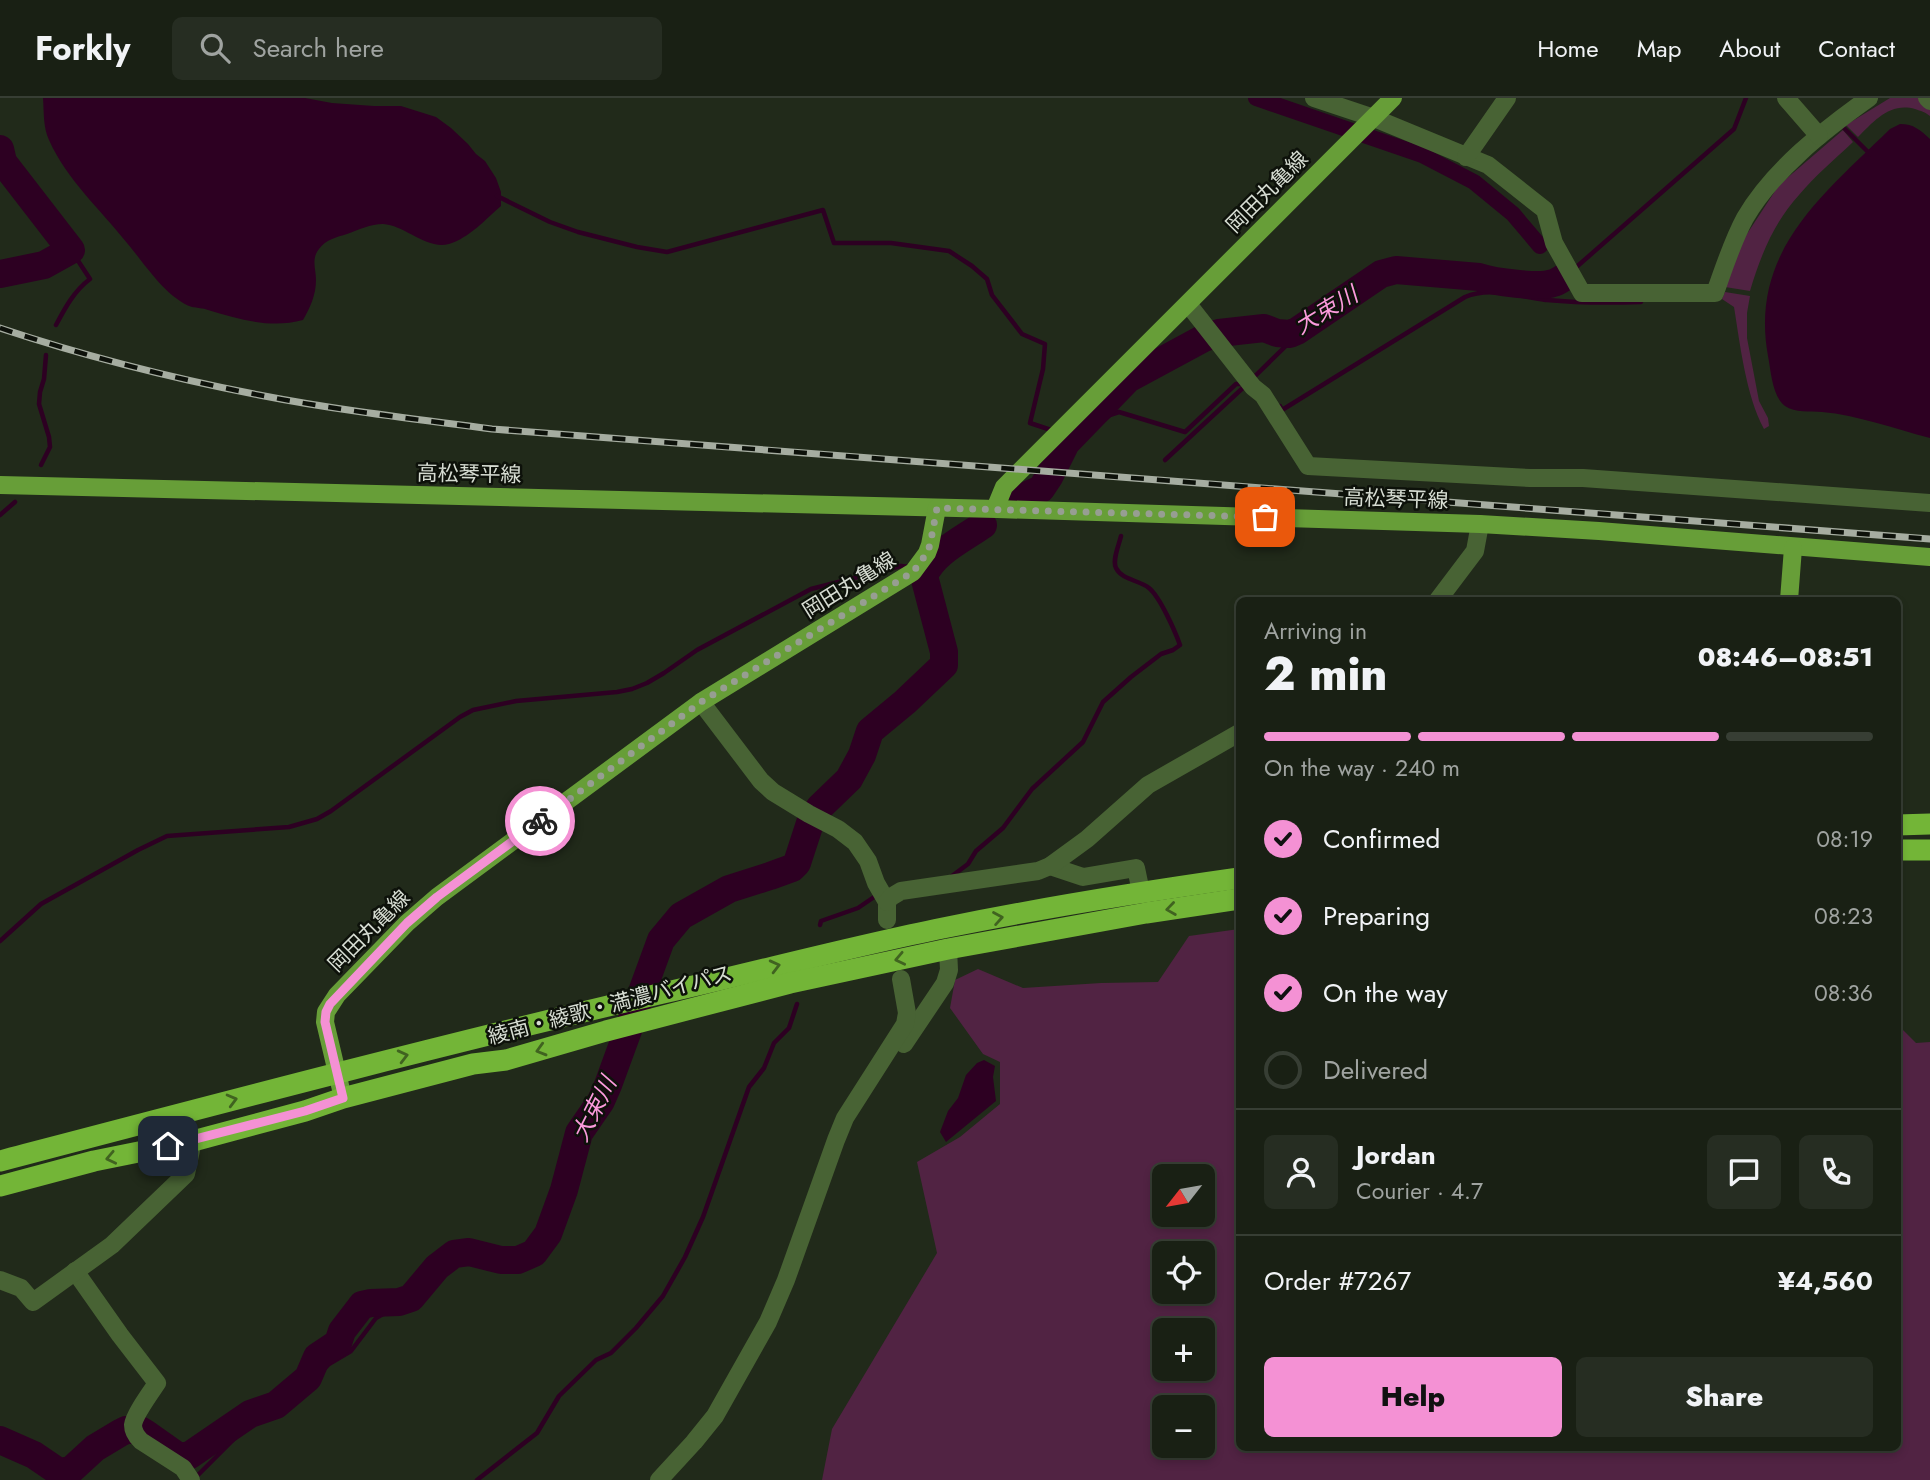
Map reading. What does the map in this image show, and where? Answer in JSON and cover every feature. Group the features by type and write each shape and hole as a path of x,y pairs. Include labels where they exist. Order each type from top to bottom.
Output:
{"highway":[{"path":"1901,825 1930,824"},
{"path":"1901,850 1930,850"},
{"name":"綾南・綾歌・満濃バイパス","path":"0,1161 337,1073 784,963 943,928 1141,892 1236,878"},
{"name":"綾南・綾歌・満濃バイパス","path":"0,1186 94,1161 193,1141 343,1098 473,1064 506,1060 790,983 948,949 1236,899"}],"main road":[{"name":"岡田丸亀線","path":"997,509 1004,487 1393,98"},
{"name":"高松琴平線","path":"0,485 937,508"},
{"name":"岡田丸亀線","path":"343,1098 325,1022 326,1012 337,995 407,923 437,897 701,702 913,572 930,545 937,508"},
{"path":"937,508 997,509"},
{"name":"高松琴平線","path":"997,509 1480,524 1930,557"},
{"path":"1789,597 1793,548"}],"street":[{"path":"1314,98 1370,122 1488,165 1545,210 1554,243 1582,293 1714,293 1746,216 1772,180 1819,136 1869,98"},
{"path":"1466,157 1507,98"},
{"path":"1786,98 1819,136"},
{"path":"1188,304 1263,396 1308,466 1530,478 1583,478 1930,503"},
{"path":"1440,597 1475,551 1480,524"},
{"path":"701,702 773,792 838,829 855,842 868,861 884,902 901,891 1038,871 1050,866 1087,839 1148,785 1236,735"},
{"path":"1050,866 1083,877 1136,867 1141,892"},
{"path":"886,1055 896,1056 945,983 949,970 948,949"},
{"path":"659,1480 715,1416 768,1322 845,1118 905,1024 907,1013 901,979"},
{"path":"0,1280 21,1289 33,1302 112,1245 186,1174 193,1141"},
{"path":"75,1271 157,1383 134,1430 141,1441 183,1468 190,1479"}],"shaded area":[{"path":"43,98 305,98 332,103 401,106 436,117 485,161 501,192 501,206 470,233 449,244 432,244 399,228 383,224 332,239 322,246 315,257 315,291 303,320 267,323 192,307 173,296 156,279 74,181 49,140"},
{"path":"1890,98 1920,98 1930,107 1930,116 1915,109 1898,108 1883,114 1858,137 1846,125"},
{"path":"1900,124 1913,126 1930,139 1930,438 1849,416 1798,411 1785,406 1777,396 1768,356 1765,319 1770,286 1781,255 1817,202 1890,129"},
{"path":"1843,130 1853,142 1790,205 1763,253 1750,291 1725,287 1743,240 1779,185"},
{"path":"1725,292 1750,296 1747,338 1759,401 1768,418 1769,426 1764,429 1748,386 1734,307 1722,299"},
{"path":"1236,929 1236,1451 1901,1451 1901,1028 1916,1043 1930,1042 1930,1480 822,1480 832,1429 937,1253 917,1162 960,1137 1000,1104 1000,1062 983,1054 950,1008 955,980 978,969 1023,988 1158,982 1189,936"},
{"path":"984,1060 995,1066 993,1077 996,1101 946,1142 940,1132 948,1111 958,1098 966,1075 977,1063"}],"waterway":[{"path":"1256,98 1422,155 1474,182 1513,214 1540,246"},
{"path":"1573,270 1734,129 1746,98"},
{"path":"1842,126 1870,154"},
{"path":"0,149 3,162 71,250 44,265 0,274"},
{"path":"497,196 550,222 578,232 667,252 823,210 834,243 891,243 949,251 987,279 992,295 1022,334 1045,344 1043,369 1030,423 1054,431"},
{"path":"56,325 66,306 90,279 71,250"},
{"name":"大束川","path":"1023,497 1041,489 1066,443 1128,379 1204,338 1219,333 1264,328 1290,334 1381,274 1396,270 1479,277 1527,285 1546,284 1563,278"},
{"path":"1252,379 1293,339 1386,277 1412,275 1492,281"},
{"path":"1545,300 1546,285"},
{"path":"1280,406 1282,410 1465,297 1475,294 1495,292 1570,302 1641,302"},
{"path":"41,465 50,447 39,404 46,355"},
{"path":"1065,433 1084,437 1110,415 1119,412 1185,432 1236,384 1242,384"},
{"path":"1165,460 1246,385"},
{"path":"0,515 15,502"},
{"name":"大束川","path":"0,1440 34,1455 59,1472 71,1470 95,1448 126,1430 140,1430 179,1457 190,1455 250,1414 276,1405 308,1378 317,1357 338,1343 342,1331 362,1305 399,1302 411,1298 437,1267 454,1254 469,1252 501,1260 518,1260 534,1253 548,1234 564,1190 579,1133 601,1101 608,1085 661,940 681,916 729,889 792,868 797,863 811,820 820,807 849,779 862,755 870,731 944,665 944,652 924,576 941,553 983,525"},
{"path":"952,876 968,864 976,851 1003,828 1032,789 1083,742 1103,702 1161,654 1180,645 1153,592 1145,585 1122,575 1116,568 1115,557 1121,536"},
{"path":"0,941 41,904 167,836 289,827 317,819 473,710 516,701 632,689 664,673 697,650 811,589 901,566 909,567"},
{"path":"820,925 821,921 858,908 877,895"},
{"path":"477,1480 537,1433 559,1396 596,1360 611,1353 663,1296 703,1217 749,1087 764,1068 774,1043 789,1028 797,1004"},
{"path":"195,1478 241,1432 256,1421 280,1411 329,1364 351,1351 376,1318 408,1308 416,1300 418,1290"}],"railway":[{"path":"0,328 96,357 226,388 346,410 492,429 1930,539"}],"way so far":[{"path":"540,821 701,702 913,572 930,545 937,508 1265,517"}],"route":[{"path":"168,1146 305,1111 343,1098 325,1022 330,1004 407,923 437,897 540,821"}]}
